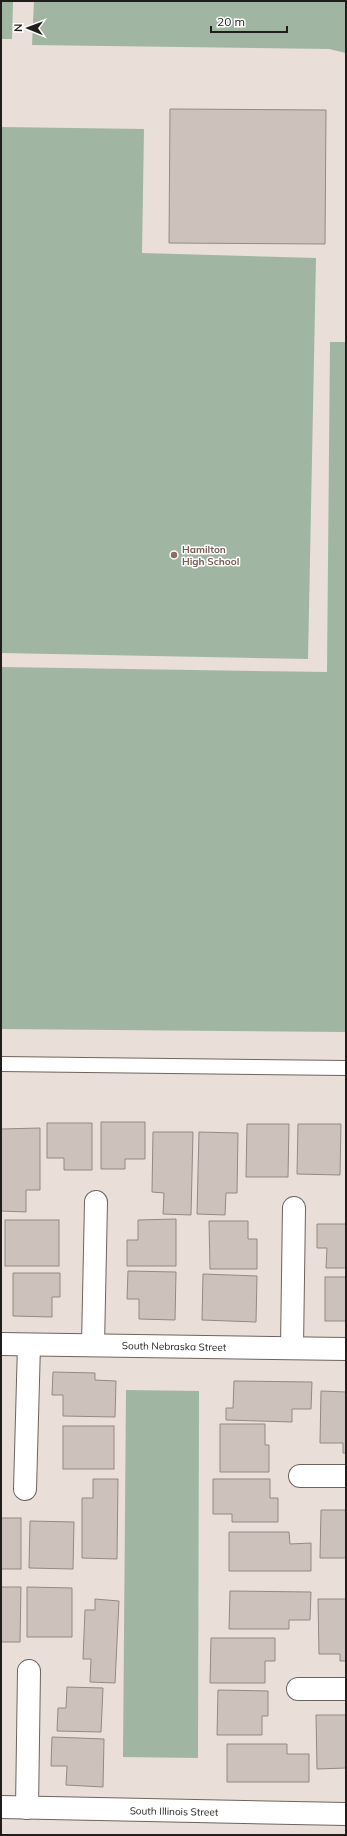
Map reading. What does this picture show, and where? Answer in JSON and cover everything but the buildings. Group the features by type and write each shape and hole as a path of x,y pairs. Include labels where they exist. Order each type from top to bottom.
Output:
{"street":[{"path":"93,1345 96,1202"},
{"path":"292,1347 294,1208"},
{"name":"South Nebraska Street","path":"1,1344 292,1347 346,1349"},
{"path":"25,1489 29,1344"},
{"path":"300,1476 346,1476"},
{"path":"27,1808 28,1671"},
{"path":"298,1689 346,1689"},
{"name":"South Illinois Street","path":"1,1808 346,1814"}],"lane":[{"path":"1,1064 346,1068"}],"green space":[{"path":"1,1 13,1 12,39 1,39"},
{"path":"34,1 346,1 346,53 329,49 32,45"},
{"path":"1,127 144,129 142,253 316,258 308,659 1,653"},
{"path":"330,342 346,342 346,1032 1,1029 1,667 327,672"},
{"path":"126,1390 199,1391 198,1758 123,1757"}],"place":[{"name":"Hamilton High School","path":"174,555"}]}
